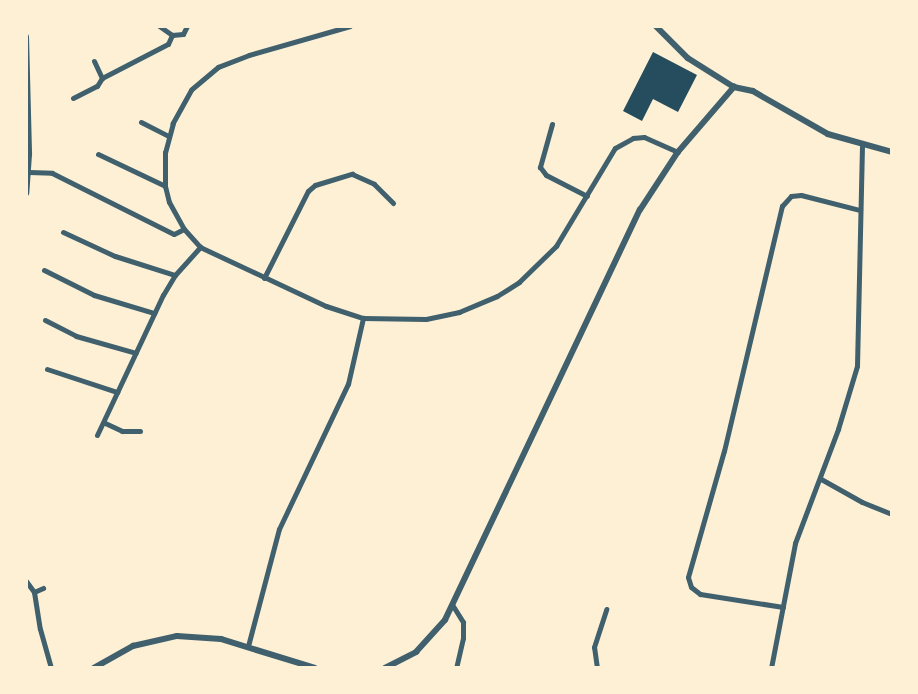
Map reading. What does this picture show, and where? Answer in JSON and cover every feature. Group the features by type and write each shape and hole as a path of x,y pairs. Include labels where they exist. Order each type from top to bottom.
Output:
{"street":[{"path":"159,26 172,35 183,34 187,26"},
{"path":"350,26 249,55 218,68 191,90 168,136 164,152 165,186 184,229 200,246 311,300 363,318 426,319 459,312 498,296 518,282 549,255 572,224 610,154 624,142 633,138 652,138 678,152"},
{"path":"656,26 688,58 734,87 753,91 828,134 892,152"},
{"path":"73,98 97,86 102,78 161,50 172,35"},
{"path":"26,36 28,172 26,193"},
{"path":"94,61 102,78"},
{"path":"384,668 424,646 453,606 636,218 678,152 734,87"},
{"path":"141,122 168,136"},
{"path":"552,124 548,141 540,157 540,167 546,175 587,196"},
{"path":"771,668 795,543 821,479 857,366 862,145"},
{"path":"98,154 165,186"},
{"path":"28,172 52,173 174,234 184,229"},
{"path":"264,278 308,191 315,185 352,174 374,184 393,203"},
{"path":"784,607 700,594 691,587 688,577 724,451 782,206 791,196 801,195 860,210"},
{"path":"64,232 115,256 175,275"},
{"path":"97,435 154,313 175,275 200,246"},
{"path":"44,270 94,295 154,313"},
{"path":"248,646 273,548 290,504 348,384 363,318"},
{"path":"45,320 76,336 136,352"},
{"path":"47,369 117,392"},
{"path":"104,423 122,431 140,432"},
{"path":"821,479 862,502 892,514"},
{"path":"26,581 34,592 40,629 51,668"},
{"path":"34,592 43,588"},
{"path":"453,606 463,622 463,638 456,668"},
{"path":"597,668 594,646 606,609"},
{"path":"94,668 133,646 177,636 248,646 315,668"}],"building":[{"path":"653,52 697,75 678,112 653,99 642,121 623,111"}]}
